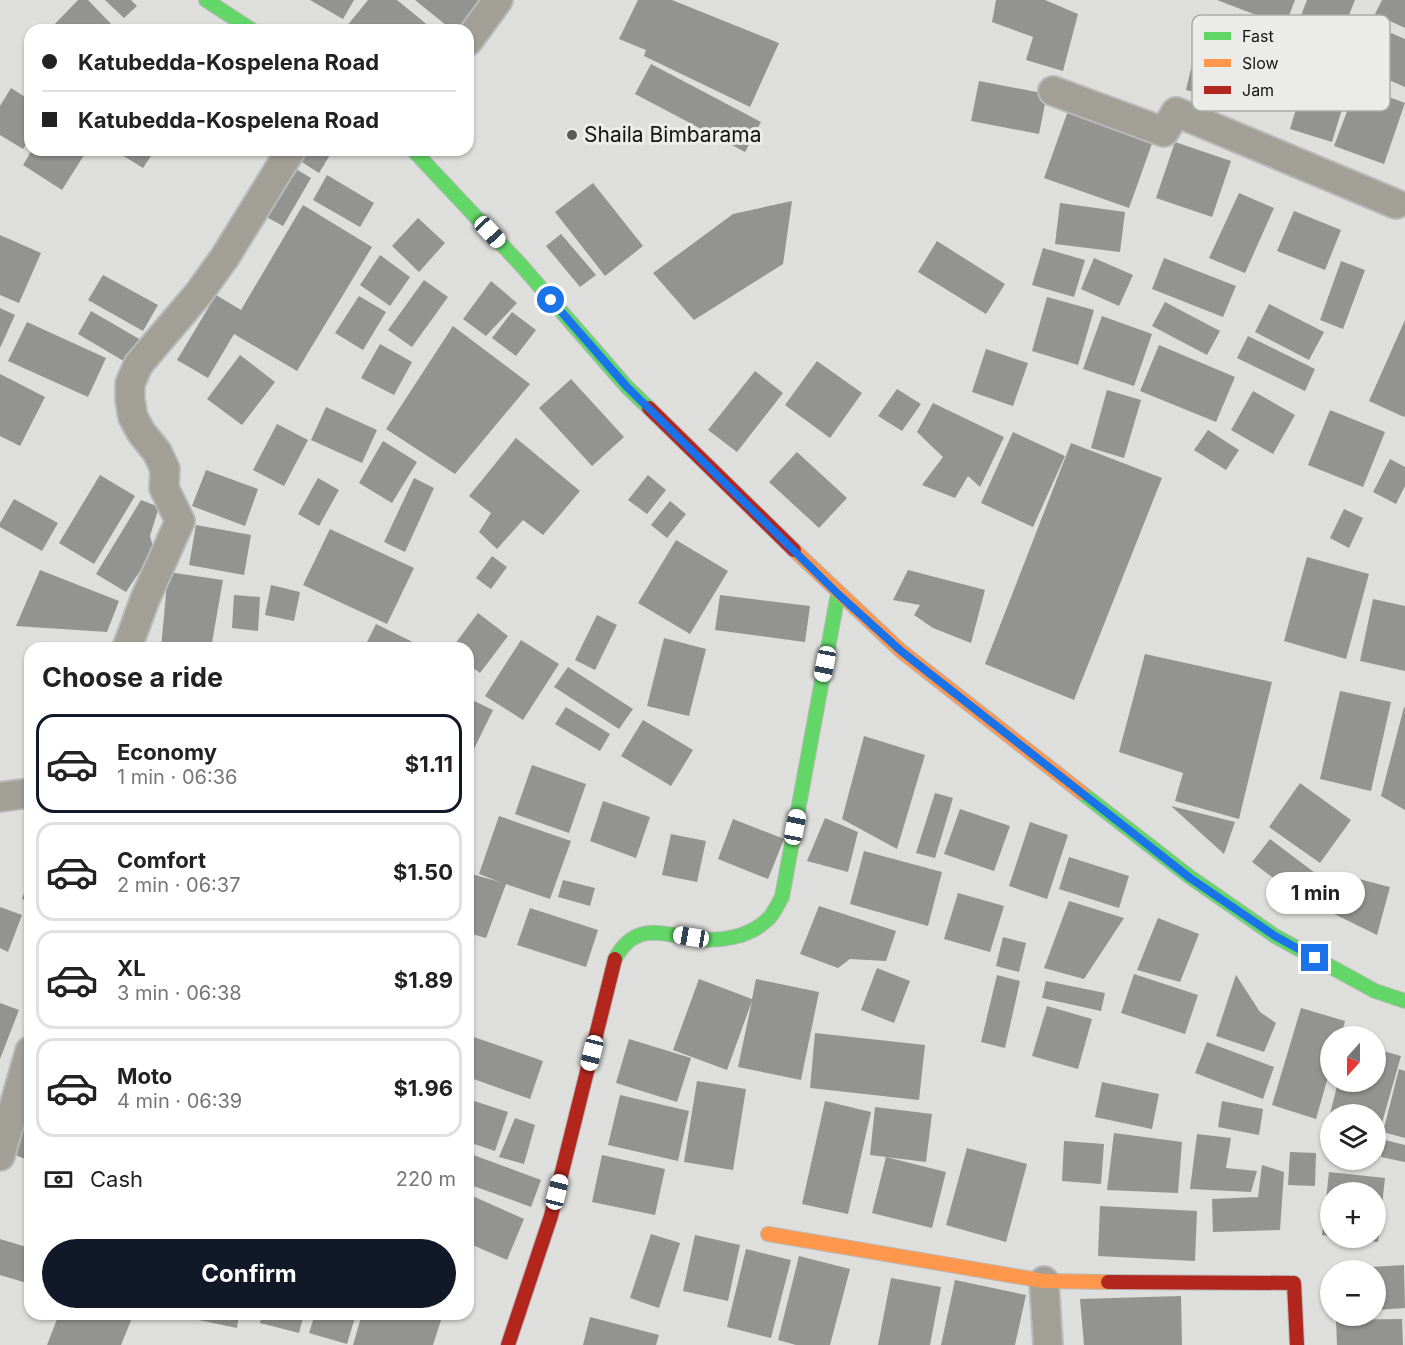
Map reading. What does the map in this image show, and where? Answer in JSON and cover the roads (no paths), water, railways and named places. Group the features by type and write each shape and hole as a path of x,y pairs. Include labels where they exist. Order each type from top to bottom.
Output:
{"street":[{"path":"206,0 243,24"},
{"path":"474,33 498,0"},
{"path":"1053,91 1164,132 1176,112 1402,198"},
{"path":"129,642 180,521 164,488 165,469 158,452 141,432 133,417 130,384 138,365 199,293 225,256 287,156"},
{"path":"419,156 520,265 627,387 838,594 901,651 1190,878 1275,936 1375,991 1405,1001"},
{"path":"508,1345 551,1216 615,960 623,944 639,934 657,931 708,940 736,936 758,928 769,919 782,897 838,594"},
{"path":"0,798 24,794"},
{"path":"0,1155 24,1072"},
{"path":"768,1234 1044,1281 1294,1283 1297,1345"},
{"path":"1044,1281 1048,1345"}],"place":[{"name":"Shaila Bimbarama","path":"572,135"}]}
